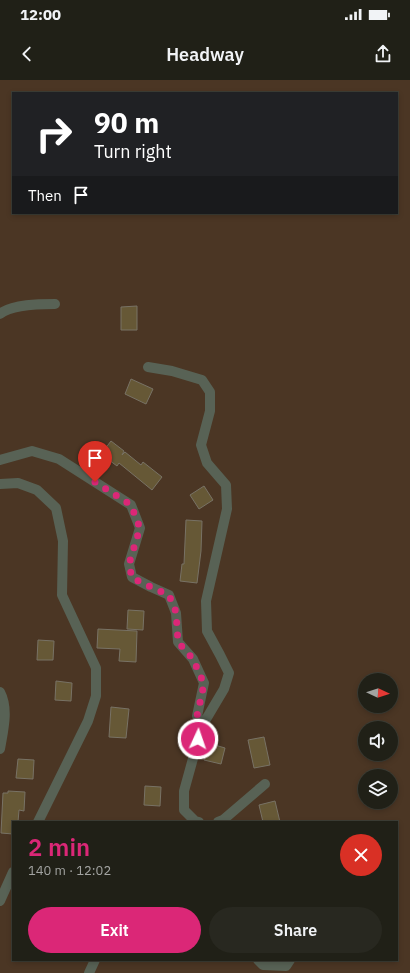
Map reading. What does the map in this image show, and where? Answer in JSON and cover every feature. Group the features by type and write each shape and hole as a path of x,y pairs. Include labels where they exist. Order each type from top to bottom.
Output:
{"street":[{"path":"0,314 4,311 33,305 55,304"},
{"path":"148,367 172,371 202,380 210,392 210,411 201,445 207,463 226,485 226,509 206,600 207,631 229,673 224,689 202,726 184,792 184,810 195,821"},
{"path":"0,460 32,451 59,460 131,505 140,528 129,564 132,578 169,595 176,612 178,642 193,659 204,684 197,716 202,726"},
{"path":"0,484 18,483 37,490 56,508 63,541 62,595 96,668 96,696 88,721 38,821"},
{"path":"0,692 3,698 5,721 0,749"},
{"path":"220,821 265,784"},
{"path":"0,901 12,874"},
{"path":"89,973 95,961"},
{"path":"259,961 263,964 286,966 289,961"}],"shaded area":[{"path":"0,80 410,80 410,973 0,973"}],"building":[{"path":"137,306 137,330 121,330 121,307"},
{"path":"131,379 153,389 146,404 125,394"},
{"path":"111,441 124,451 122,455 125,452 141,465 143,462 162,477 152,490 119,463 117,466 101,454"},
{"path":"204,486 213,500 199,509 190,495"},
{"path":"186,520 202,521 201,551 197,583 180,581 182,564 184,564"},
{"path":"128,610 144,611 143,630 127,629"},
{"path":"98,629 137,631 136,662 119,661 120,649 97,648"},
{"path":"38,640 54,641 53,660 37,660"},
{"path":"56,681 72,683 71,701 55,700"},
{"path":"111,707 129,709 126,738 109,737"},
{"path":"264,737 270,765 254,768 248,740"},
{"path":"208,743 225,748 221,764 204,760"},
{"path":"18,759 34,760 33,779 16,778"},
{"path":"145,786 161,787 160,806 144,805"},
{"path":"8,791 25,792 24,811 19,810 18,821 12,821 12,834 1,833 3,793 8,793"},
{"path":"275,801 280,821 263,821 259,805"}],"route":[{"path":"95,482 131,505 140,528 129,564 132,578 169,595 176,612 178,642 193,659 204,684 197,716 202,726 198,739"}]}
